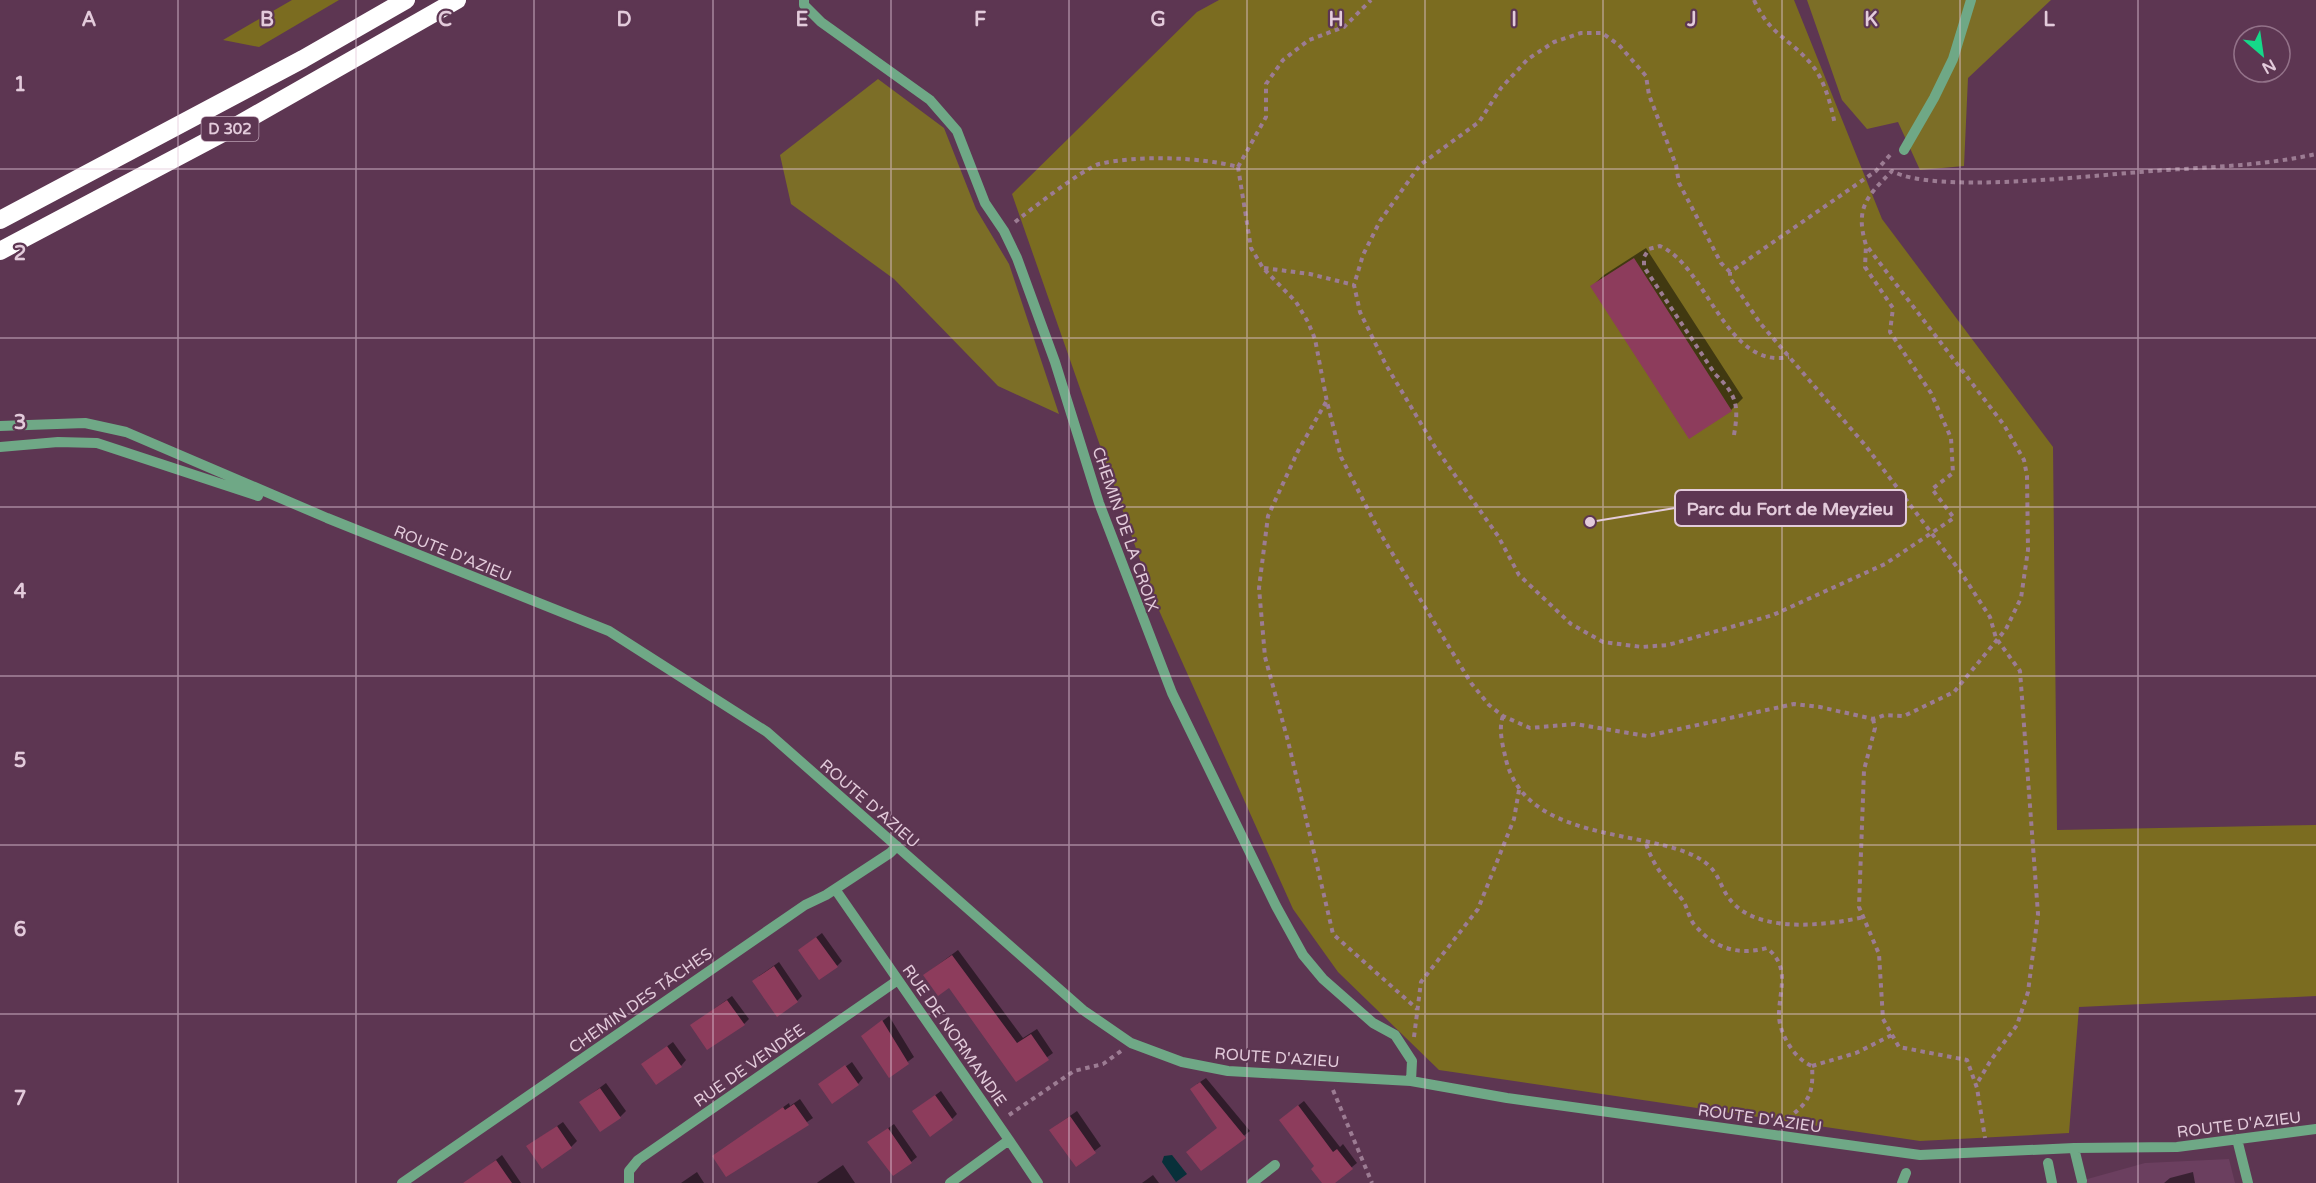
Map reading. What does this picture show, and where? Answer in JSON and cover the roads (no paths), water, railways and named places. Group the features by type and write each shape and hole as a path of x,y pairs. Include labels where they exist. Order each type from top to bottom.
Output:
{"highway":[{"name":"D 302","path":"0,220 303,59 406,0"},
{"name":"D 302","path":"0,251 246,120 457,0"}],"street":[{"name":"CHEMIN DE LA CROIX","path":"804,0 804,5 821,22 930,100 957,131 984,203 1004,231 1017,258 1055,362 1099,503 1172,693 1276,906 1303,955 1323,979 1373,1023 1395,1035 1412,1061 1411,1081"},
{"path":"1904,150 1934,98 1953,58 1971,0"},
{"name":"ROUTE D'AZIEU","path":"0,426 85,423 126,432 327,518 609,631 767,732 1083,1010 1131,1043 1182,1062 1228,1071 1411,1081 1507,1098 1920,1155 2074,1148 2177,1148 2316,1129"},
{"name":"ROUTE D'AZIEU","path":"0,447 58,442 97,443 327,518"},
{"name":"CHEMIN DES TÂCHES","path":"402,1183 662,1002 897,846"},
{"name":"RUE DE NORMANDIE","path":"835,889 1038,1183"},
{"name":"RUE DE VENDÉE","path":"629,1183 629,1171 638,1160 898,980"},
{"path":"2237,1139 2248,1183"},
{"path":"950,1183 1009,1140"},
{"path":"2074,1148 2082,1181"},
{"path":"2048,1163 2052,1183"},
{"path":"1252,1183 1275,1165"}],"water":[{"path":"1172,1155 1187,1174 1176,1182 1162,1162 1164,1156"}],"place":[{"name":"Parc du Fort de Meyzieu","path":"1590,522"}]}
